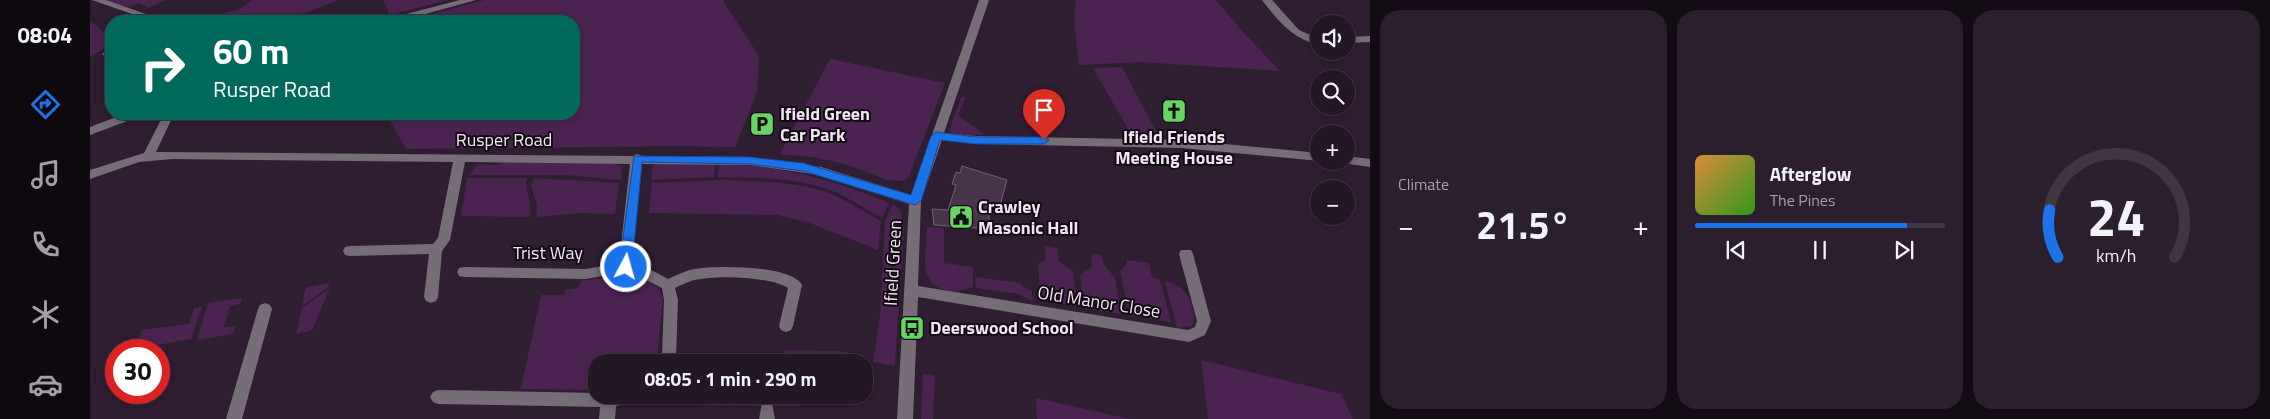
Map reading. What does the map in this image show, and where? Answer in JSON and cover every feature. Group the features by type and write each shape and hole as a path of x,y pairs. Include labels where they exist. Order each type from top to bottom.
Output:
{"street":[{"path":"97,0 143,15"},
{"path":"413,15 471,0"},
{"name":"Ifield Green","path":"905,419 915,201 984,0"},
{"path":"1267,0 1297,33 1310,40"},
{"path":"1355,40 1370,39"},
{"path":"90,131 118,120"},
{"path":"148,156 166,120"},
{"path":"936,136 976,140 1060,140 1182,144 1310,156"},
{"name":"Rusper Road","path":"90,175 148,156 180,155 638,158 749,161 821,171 915,201"},
{"path":"431,297 436,249 444,240 460,157"},
{"path":"626,267 638,158"},
{"path":"1355,161 1370,163"},
{"path":"350,251 436,249"},
{"name":"Old Manor Close","path":"910,290 1189,336 1200,332 1204,321 1186,254"},
{"name":"Trist Way","path":"464,272 586,274 626,267 641,271 668,285"},
{"path":"669,354 672,300 668,285 690,276 704,273 757,274 787,280 795,285 795,288 786,326"},
{"path":"234,419 265,309"},
{"path":"438,397 588,400"},
{"path":"606,419 608,404"}],"shaded area":[{"path":"106,0 165,0 149,8 139,3 127,7"},
{"path":"252,0 338,0 306,13 223,15 240,9"},
{"path":"383,0 449,0 390,15"},
{"path":"484,0 725,0 723,1 759,56 757,92 735,147 406,149 389,120 580,120 580,15 428,15"},
{"path":"1076,0 1216,0 1280,71 1140,62 1079,65 1074,19"},
{"path":"90,21 105,33 105,48 90,57"},
{"path":"830,59 945,83 909,176 903,181 887,180 845,164 813,157 780,154"},
{"path":"1122,67 1159,137 1132,136 1093,68"},
{"path":"961,97 966,97 958,115 985,135 956,135 949,131"},
{"path":"501,161 614,163 622,167 621,180 566,175 469,175 477,164 499,165"},
{"path":"659,163 715,163 714,177 651,180 653,165"},
{"path":"720,164 764,167 806,175 848,187 889,203 882,218 843,196 817,186 789,180 717,177"},
{"path":"467,178 527,178 526,188 531,207 529,217 461,216"},
{"path":"534,178 619,183 615,214 581,213 536,217 537,205 531,185"},
{"path":"726,180 789,184 814,188 833,195 881,221 878,250 807,222 778,215 649,213 652,183"},
{"path":"893,204 900,210 904,225 895,366 873,362 880,316 885,221"},
{"path":"927,227 944,228 944,263 973,267 973,287 960,291 944,289 935,285 929,279 925,260"},
{"path":"1045,246 1057,248 1059,261 1073,271 1077,306 1041,300 1038,264 1046,260"},
{"path":"1094,254 1102,256 1104,265 1115,278 1121,314 1084,308 1080,276 1092,267 1091,257"},
{"path":"1127,260 1149,263 1152,277 1160,280 1171,322 1129,315 1120,271 1127,264"},
{"path":"612,277 644,280 658,288 663,298 658,354 588,354 588,390 521,389 541,295 564,295 565,290 578,288 581,281"},
{"path":"975,277 1021,283 1021,286 1032,291 1033,302 1019,294 976,288"},
{"path":"1165,281 1181,288 1187,295 1194,315 1192,326 1177,328"},
{"path":"330,283 326,289 302,306 305,289"},
{"path":"330,288 313,328 310,331 296,334 302,308"},
{"path":"242,298 240,304 230,306 224,327 235,326 233,334 197,340 208,303"},
{"path":"202,307 191,339 170,343 170,339 138,339 142,330 189,324 194,308"},
{"path":"784,350 836,351 856,354 833,354 787,354"},
{"path":"1201,360 1341,394 1353,419 1208,419"},
{"path":"923,374 935,376 933,419 921,419"},
{"path":"1036,398 1130,419 1037,419"},
{"path":"694,404 800,404 798,406"}],"building":[{"path":"962,166 1007,180 1000,206 986,202 991,229 934,225 932,209 948,210 956,185 952,184 956,172 960,173"}],"place":[{"name":"Ifield Friends Meeting House","path":"1174,111"},
{"name":"Ifield Green Car Park","path":"762,124"},
{"name":"Crawley Masonic Hall","path":"961,217"},
{"name":"Deerswood School","path":"912,328"}],"route":[{"path":"626,267 638,158 749,161 803,167 915,201 936,136 976,140 1044,140"}]}
